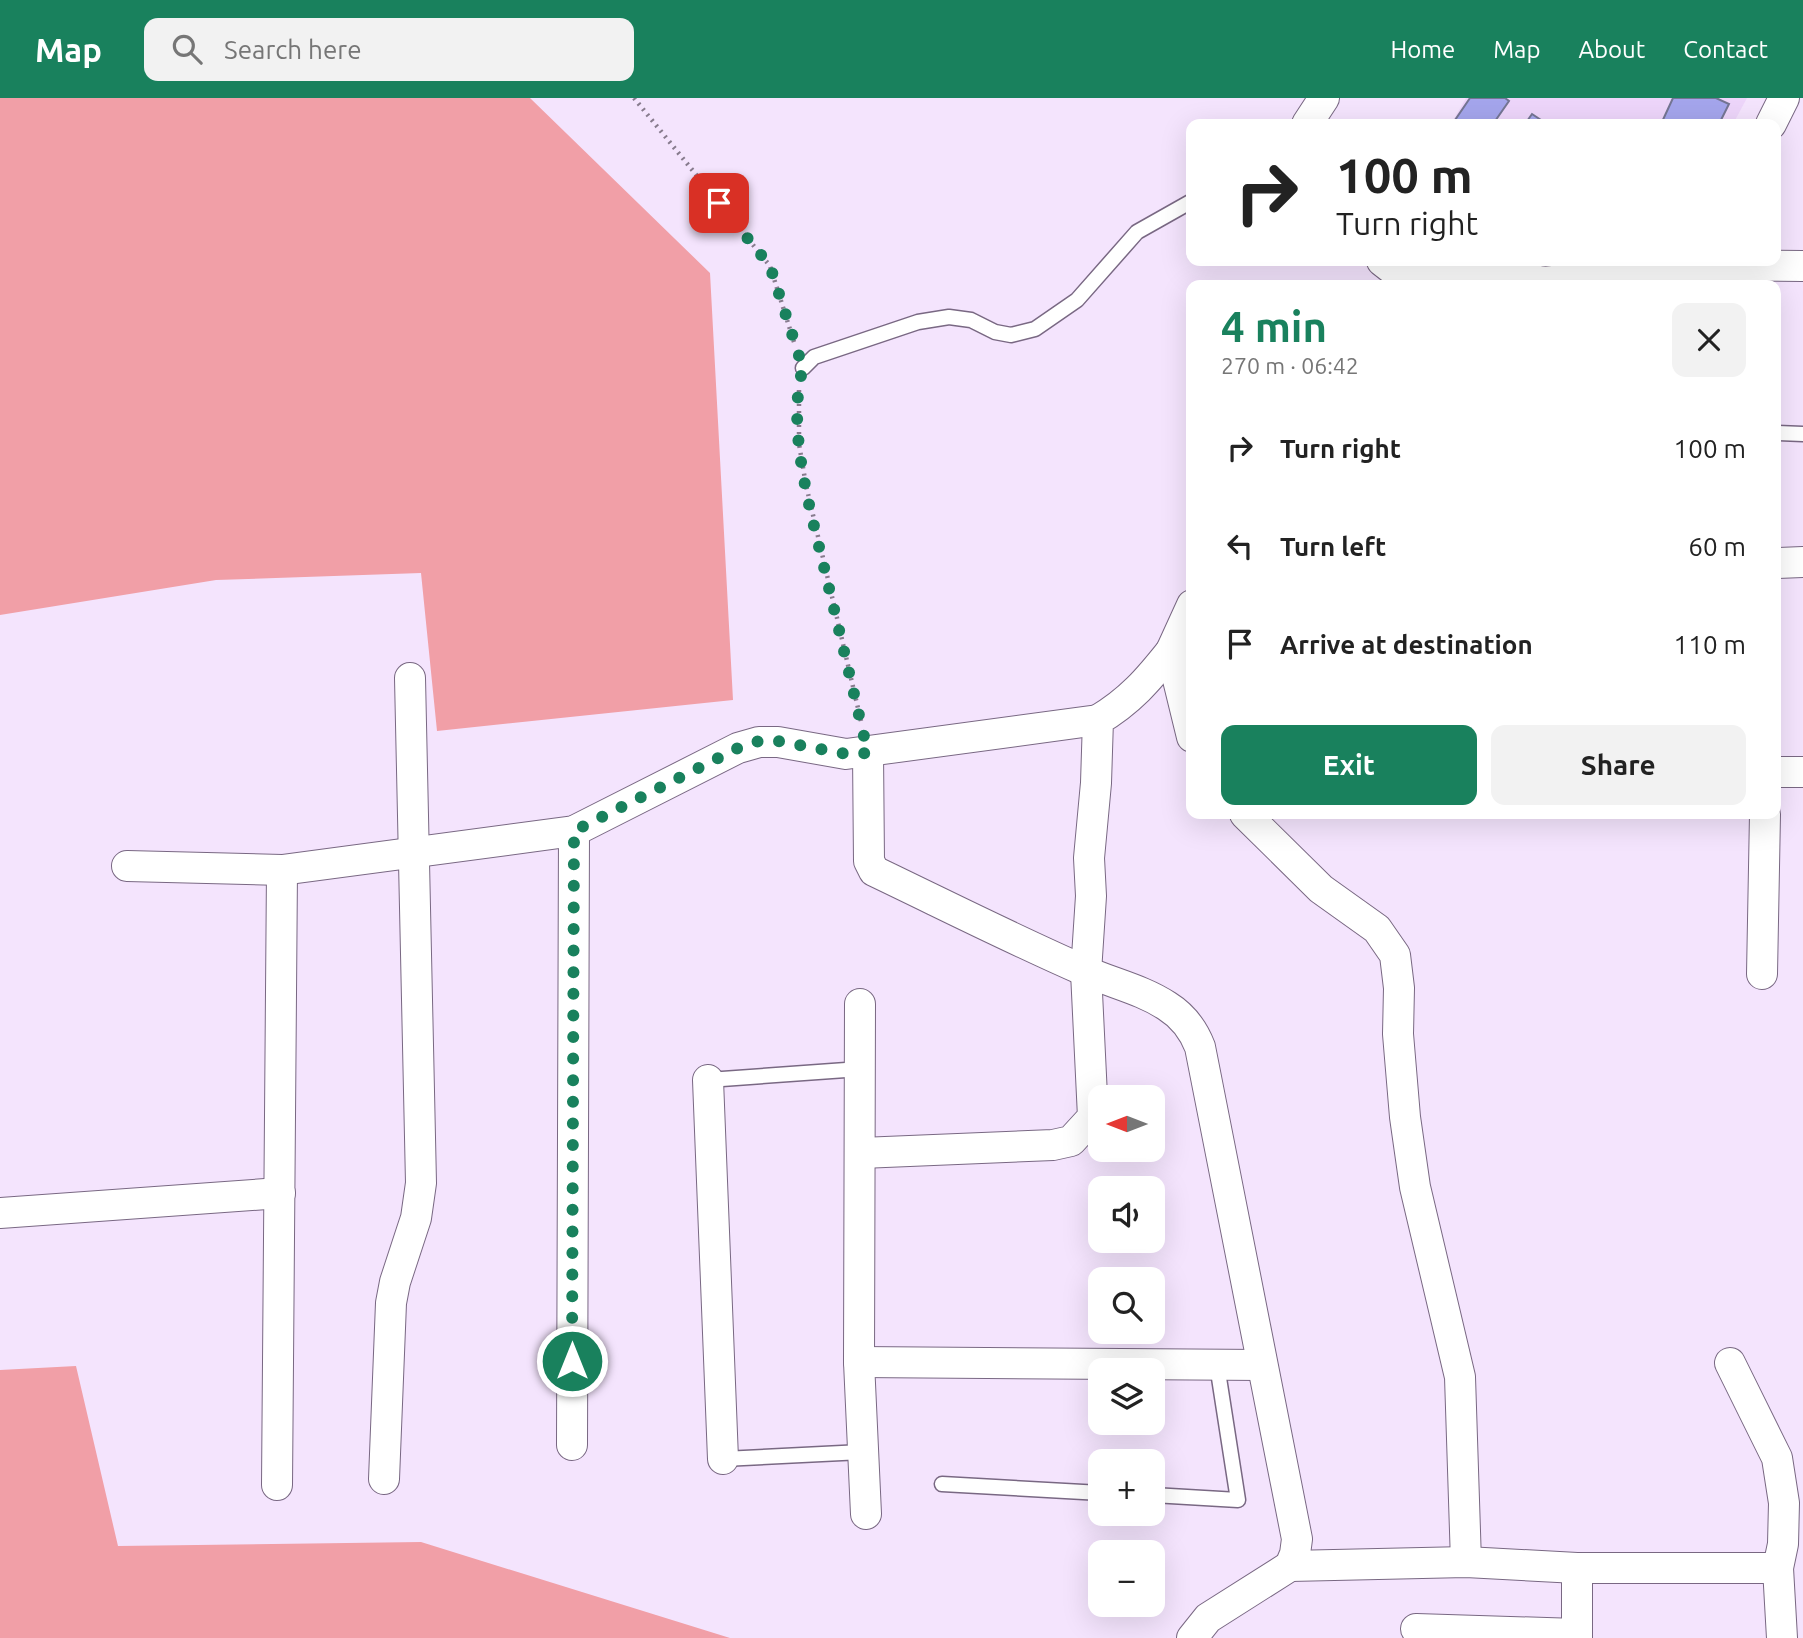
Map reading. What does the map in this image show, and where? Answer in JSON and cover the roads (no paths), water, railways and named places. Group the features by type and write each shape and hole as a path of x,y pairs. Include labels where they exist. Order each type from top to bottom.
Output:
{"street":[{"path":"1310,119 1324,98"},
{"path":"1774,119 1784,98"},
{"path":"1781,265 1803,266"},
{"path":"1388,266 1417,272 1532,280"},
{"path":"1567,280 1677,266"},
{"path":"1781,563 1803,562"},
{"path":"127,866 282,870 574,831 738,748 759,741 778,741 846,754 868,753 1098,720 1120,707 1142,688 1171,651 1186,618"},
{"path":"1171,651 1186,712"},
{"path":"384,1479 391,1303 395,1282 416,1219 421,1182 410,678"},
{"path":"861,1153 1053,1145 1071,1141 1093,1117 1086,972 1091,896 1089,858 1096,783 1098,720"},
{"path":"868,753 869,861 874,871 1086,972 1144,993 1169,1007 1194,1031 1200,1046 1297,1539 1290,1566"},
{"path":"1781,772 1803,772"},
{"path":"1250,819 1321,889 1377,929 1395,955 1399,988 1401,1075 1414,1176 1460,1377 1466,1562"},
{"path":"1762,974 1765,819"},
{"path":"572,1445 574,831"},
{"path":"277,1485 282,870"},
{"path":"860,1004 859,1362 866,1514"},
{"path":"708,1080 723,1459"},
{"path":"0,1213 280,1193"},
{"path":"859,1362 1262,1364"},
{"path":"1730,1363 1777,1458 1784,1503 1782,1638"},
{"path":"1192,1638 1208,1618 1290,1566 1466,1562 1577,1568 1784,1552"},
{"path":"1416,1629 1577,1636 1577,1568"}],"lane":[{"path":"803,368 814,357 918,322 949,317 971,320 995,332 1011,335 1035,329 1077,300 1137,232 1186,204"},
{"path":"1781,433 1803,433"},
{"path":"708,1080 860,1069"},
{"path":"1165,1496 1238,1500 1217,1364"},
{"path":"723,1459 862,1452"},
{"path":"942,1484 1088,1492"}]}
